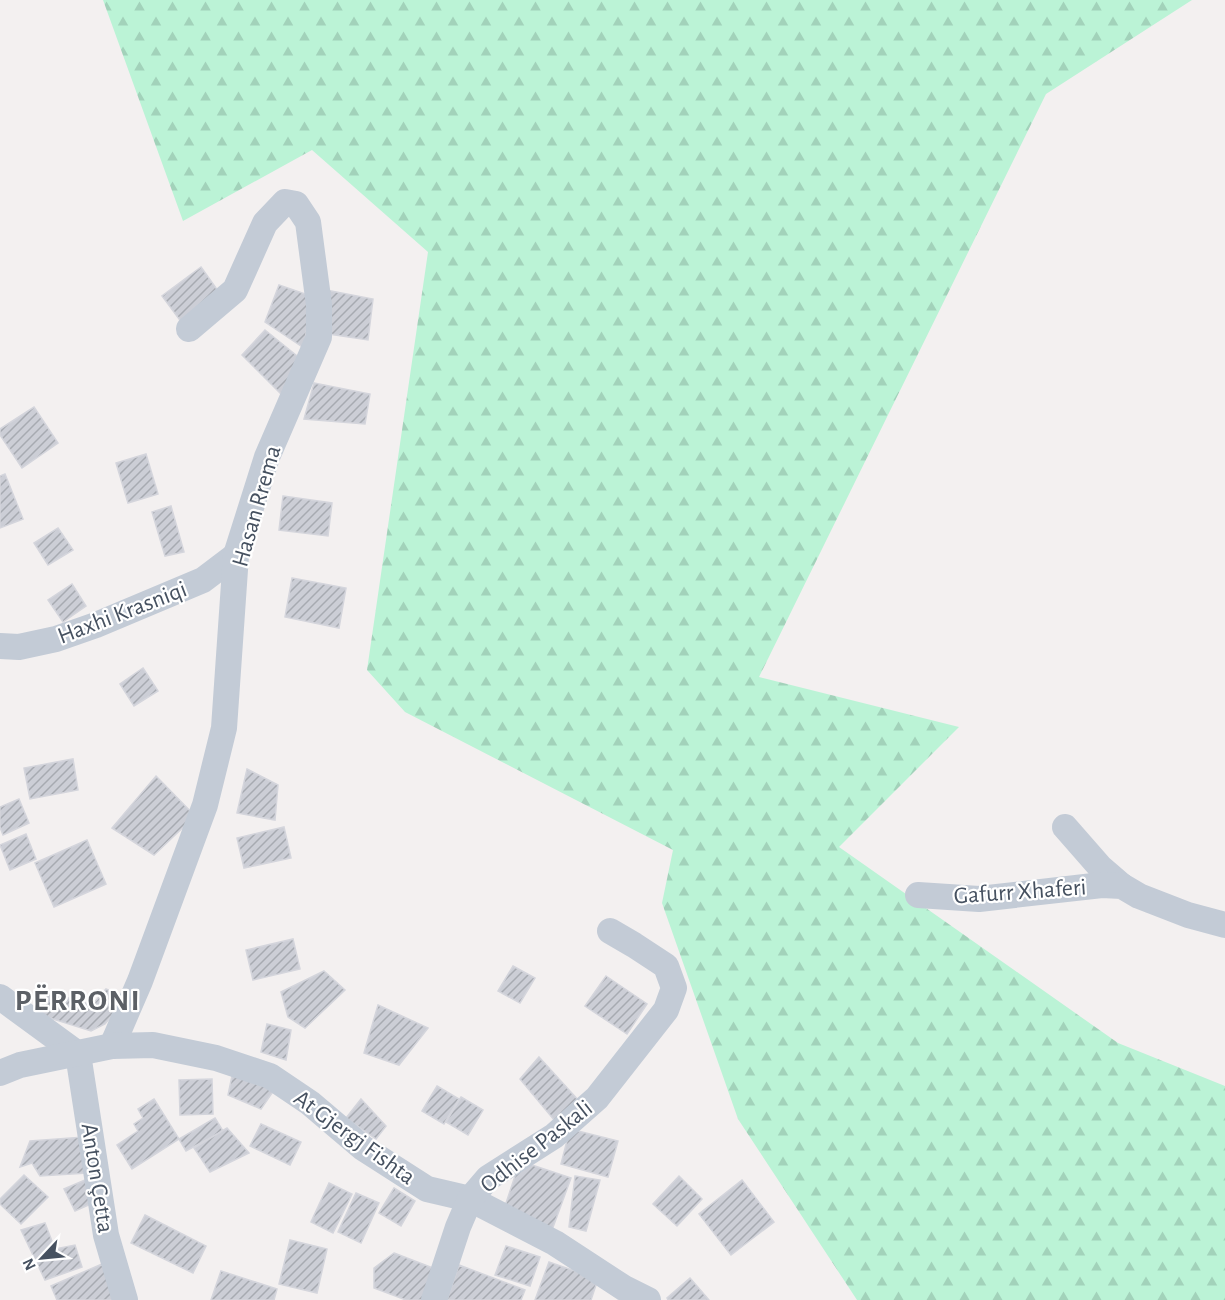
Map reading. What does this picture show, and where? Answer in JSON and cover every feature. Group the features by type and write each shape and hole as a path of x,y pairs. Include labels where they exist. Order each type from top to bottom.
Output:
{"street":[{"name":"Hasan Rrema","path":"112,1046 140,981 205,805 224,729 236,555 267,457 319,337 319,306 308,222 296,204 285,202 266,223 235,290 189,329"},
{"name":"Haxhi Krasniqi","path":"0,646 19,648 56,639 96,625 203,580 236,555"},
{"name":"Gafurr Xhaferi","path":"1065,827 1100,867 1122,886 1139,896 1188,915 1225,925"},
{"name":"Gafurr Xhaferi","path":"918,895 980,899 1102,885 1122,886"},
{"name":"Odhise Paskali","path":"470,1199 488,1178 554,1136 597,1098 666,1010 674,988 666,966 610,931"},
{"path":"0,997 78,1054"},
{"name":"At Gjergj Fishta","path":"0,1073 20,1065 112,1046 153,1045 216,1058 270,1076 310,1103 363,1148 427,1189 470,1199 555,1243 624,1288 648,1300"},
{"name":"Anton Çetta","path":"78,1054 106,1235 125,1300"},
{"path":"434,1300 458,1227 470,1199"}],"green space":[{"path":"103,0 1192,0 1046,94 759,677 959,727 839,847 1118,1043 1225,1086 1225,1300 857,1300 738,1119 662,903 673,850 405,712 367,670 428,252 312,150 183,221"}],"building":[{"path":"201,267 221,295 182,323 162,296"},
{"path":"279,285 311,296 304,348 265,322"},
{"path":"326,290 373,299 368,340 329,334"},
{"path":"265,330 302,360 284,397 242,355"},
{"path":"314,383 370,394 365,424 304,419"},
{"path":"34,407 58,443 22,468 0,435 0,429"},
{"path":"146,454 158,494 128,503 116,463"},
{"path":"5,474 23,519 0,528 0,476"},
{"path":"283,496 332,503 328,536 279,530"},
{"path":"171,506 184,552 165,556 152,512"},
{"path":"58,528 73,550 48,565 34,543"},
{"path":"292,578 346,588 339,628 285,617"},
{"path":"72,584 86,606 63,622 48,600"},
{"path":"143,668 158,691 134,706 120,684"},
{"path":"73,759 78,790 30,799 24,768"},
{"path":"247,769 278,785 275,820 237,813"},
{"path":"156,776 195,816 154,855 112,828"},
{"path":"19,799 29,823 3,835 0,827 0,807"},
{"path":"284,827 291,858 244,868 237,838"},
{"path":"26,834 36,859 10,870 0,845"},
{"path":"87,840 106,884 54,907 35,863"},
{"path":"293,939 300,969 253,980 246,950"},
{"path":"513,966 535,978 520,1003 498,991"},
{"path":"324,971 345,990 305,1028 288,1017 281,992"},
{"path":"606,976 647,1004 627,1034 585,1006"},
{"path":"106,989 127,998 105,1024 91,1031 34,1013 41,990 92,1005"},
{"path":"378,1005 428,1028 399,1065 364,1053"},
{"path":"267,1024 291,1030 286,1060 261,1052"},
{"path":"539,1057 579,1101 555,1121 520,1079"},
{"path":"233,1071 274,1090 261,1109 228,1095"},
{"path":"212,1079 213,1114 180,1115 179,1080"},
{"path":"437,1086 459,1099 444,1124 422,1111"},
{"path":"461,1097 483,1110 468,1135 446,1122"},
{"path":"154,1099 179,1139 132,1169 117,1145 138,1131 134,1124 143,1118 138,1109"},
{"path":"361,1099 386,1126 376,1139 346,1118"},
{"path":"215,1118 223,1131 186,1151 179,1139"},
{"path":"261,1124 301,1142 290,1165 250,1146"},
{"path":"227,1128 249,1153 210,1172 194,1148"},
{"path":"570,1129 618,1141 608,1177 561,1164"},
{"path":"84,1137 87,1173 40,1176 32,1163 20,1167 30,1141"},
{"path":"520,1161 571,1178 552,1230 503,1212"},
{"path":"24,1175 48,1197 21,1224 0,1204 0,1199"},
{"path":"575,1176 600,1180 586,1231 569,1227"},
{"path":"679,1176 702,1199 677,1226 653,1204"},
{"path":"85,1180 95,1202 75,1211 64,1189"},
{"path":"742,1180 774,1222 731,1255 699,1214"},
{"path":"329,1183 352,1194 333,1233 311,1222"},
{"path":"394,1188 415,1201 401,1226 379,1213"},
{"path":"356,1193 379,1203 361,1243 338,1232"},
{"path":"145,1215 206,1246 193,1273 131,1243"},
{"path":"45,1223 55,1249 75,1245 82,1267 45,1280 21,1230"},
{"path":"290,1240 327,1249 317,1293 279,1284"},
{"path":"506,1246 540,1257 530,1286 495,1275"},
{"path":"394,1253 438,1270 424,1300 406,1300 374,1288 374,1268"},
{"path":"549,1262 598,1279 591,1300 535,1300"},
{"path":"102,1264 116,1298 111,1300 57,1300 51,1286"},
{"path":"459,1265 525,1290 521,1300 447,1300"},
{"path":"221,1271 277,1289 274,1300 211,1300"},
{"path":"690,1278 709,1300 668,1300 667,1298"}],"district":[{"name":"PËRRONI","path":"78,1000"}]}
